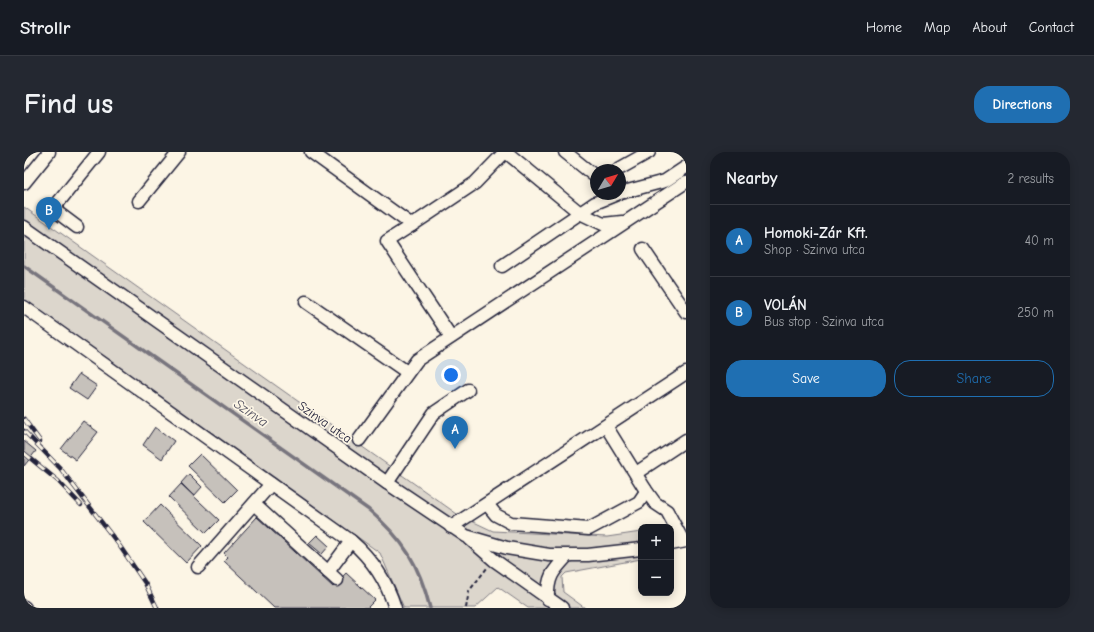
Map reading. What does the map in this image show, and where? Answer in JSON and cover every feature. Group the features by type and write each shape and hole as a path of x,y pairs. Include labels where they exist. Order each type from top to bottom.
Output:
{"street":[{"path":"24,183 49,152"},
{"path":"77,227 53,209 99,152"},
{"path":"139,201 179,152"},
{"path":"311,152 412,225"},
{"path":"451,337 388,241 475,183 506,152 580,213 603,224 627,220"},
{"path":"565,152 590,172"},
{"path":"626,165 649,152"},
{"path":"626,191 665,181 686,167"},
{"path":"359,440 417,360 686,182"},
{"path":"502,266 600,200"},
{"name":"Szinva utca","path":"24,227 387,483 466,536 507,548 531,553 567,556 638,549"},
{"path":"643,249 686,312"},
{"path":"306,302 407,372"},
{"path":"24,308 353,543 368,557 379,573 395,608"},
{"path":"451,527 686,373"},
{"path":"387,483 434,413 468,390"},
{"path":"606,426 645,489 655,502 667,511 685,541 674,543"},
{"path":"636,473 686,440"},
{"path":"198,567 271,484"},
{"path":"487,504 496,515 511,523 589,529 639,502 645,493 645,489"},
{"path":"254,504 332,576 353,543"},
{"path":"466,536 494,560 562,608"},
{"path":"548,598 549,579 553,571 567,556"}],"path":[{"path":"466,608 469,591 494,560"}],"shaded area":[{"path":"24,207 457,514 493,531 607,537 638,532 638,560 566,573 562,577 563,592 585,608 528,608 498,587 475,608 404,608 380,553 24,301"}],"building":[{"path":"79,374 97,386 87,400 69,388"},
{"path":"83,421 98,432 76,460 61,449"},
{"path":"155,427 174,441 162,459 143,445"},
{"path":"24,441 36,451 24,466"},
{"path":"200,454 237,490 225,502 188,466"},
{"path":"189,474 202,487 194,496 181,483"},
{"path":"181,484 219,520 206,533 169,497"},
{"path":"160,505 202,546 186,563 144,522"},
{"path":"257,517 333,587 346,573 375,600 367,608 274,608 224,561 228,557 224,553"},
{"path":"317,535 329,546 322,554 309,543"}],"waterway":[{"name":"Szinva","path":"24,266 369,510 392,532 408,554 421,578 430,608"}],"railway":[{"path":"24,419 40,441"},
{"path":"24,431 60,468 119,545 145,583 157,608"},
{"path":"24,453 58,481 81,505"}],"place":[{"name":"VOLÁN","path":"49,230"},
{"name":"Homoki-Zár Kft.","path":"455,449"}]}
